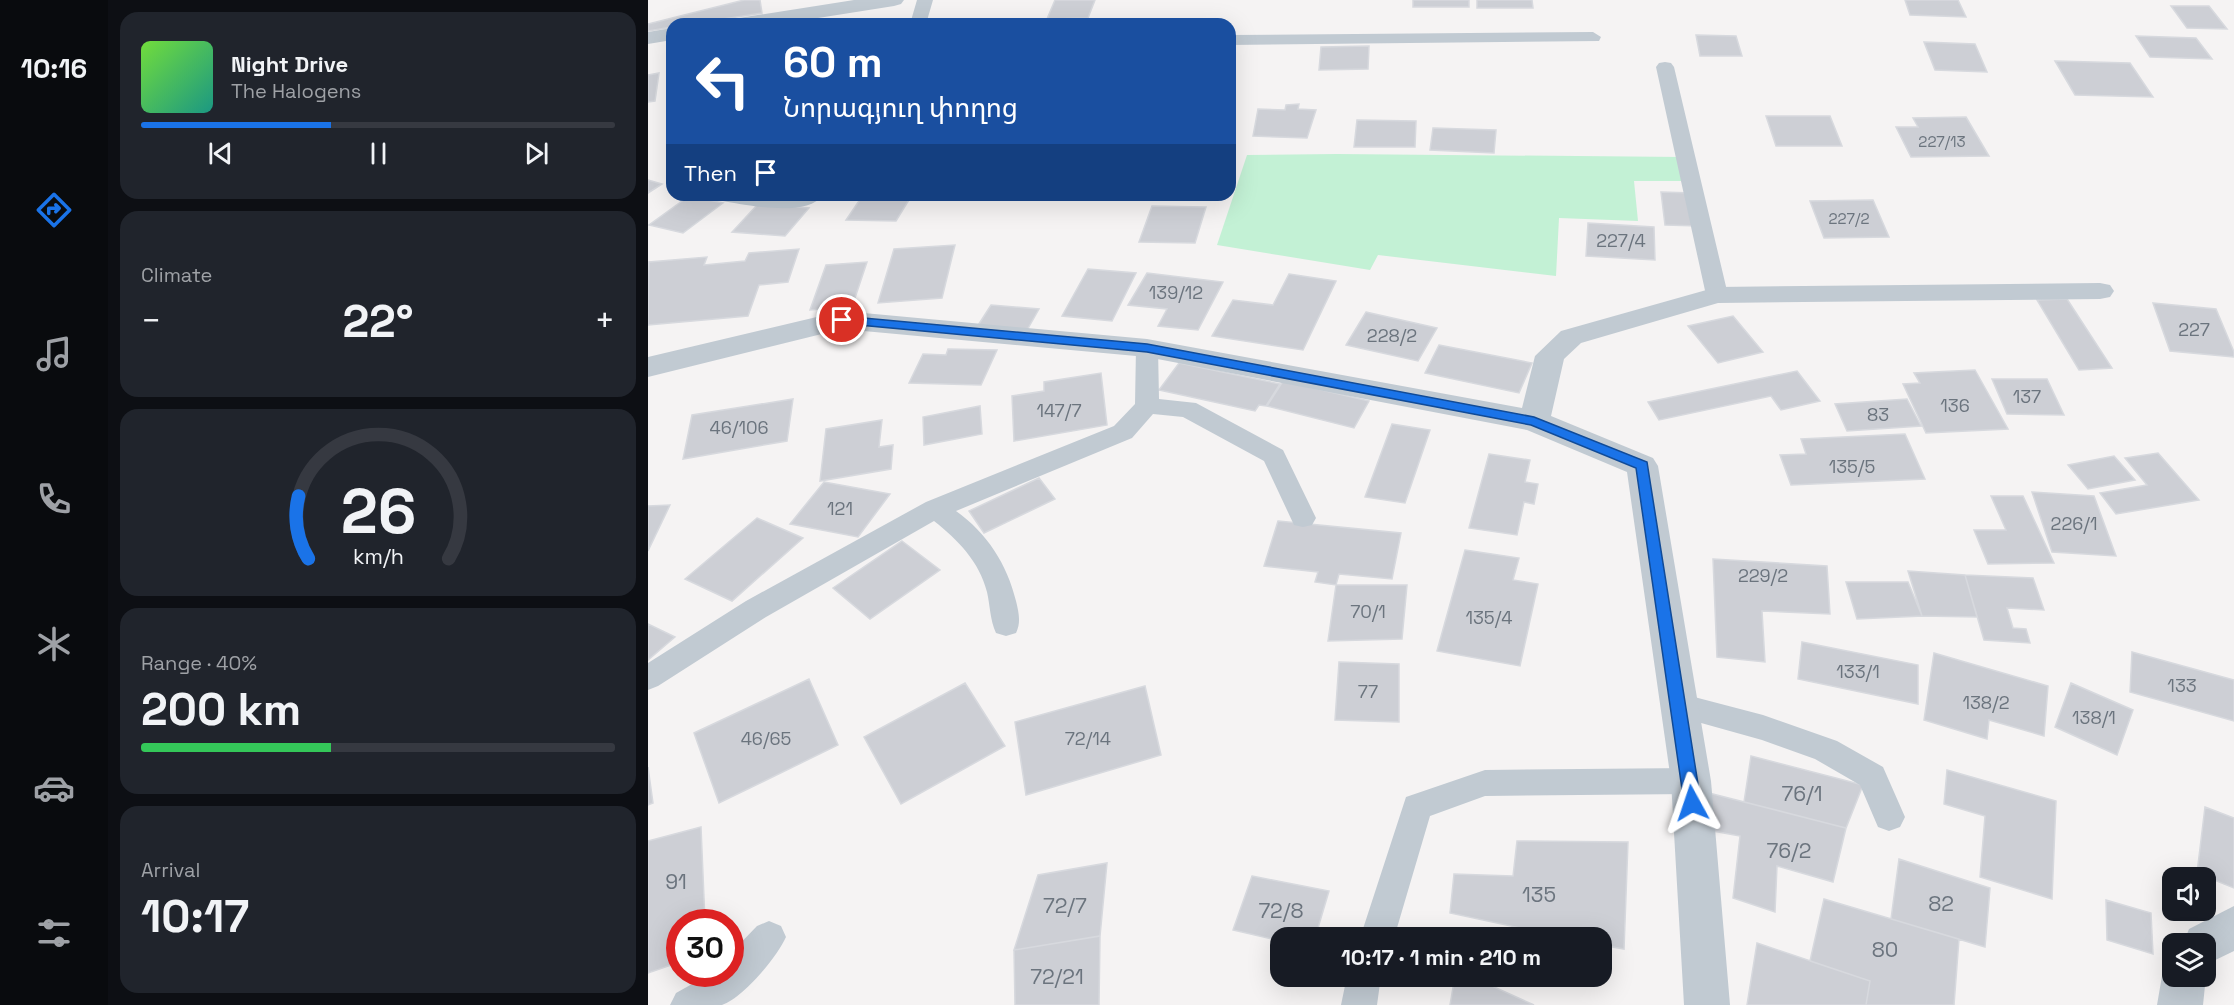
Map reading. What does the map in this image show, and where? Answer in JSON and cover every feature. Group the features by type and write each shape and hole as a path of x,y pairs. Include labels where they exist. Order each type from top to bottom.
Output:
{"street":[{"path":"778,18 894,0"},
{"path":"648,38 666,35"},
{"path":"1534,422 1550,356 1572,337 1717,296 2100,291"},
{"path":"648,368 842,320 1147,348 1534,422 1642,466 1690,781 1707,1005"},
{"path":"2216,938 2234,927"},
{"path":"2180,1005 2182,987"}],"lane":[{"path":"920,18 925,0"},
{"path":"1236,40 1593,38"},
{"path":"1665,67 1717,296"},
{"path":"776,201 804,201"},
{"path":"648,678 756,609 935,509 1123,432 1147,406 1147,348"},
{"path":"1147,406 1188,410 1274,456 1303,518"},
{"path":"935,509 961,527 996,574 1003,597 1006,625"},
{"path":"1679,705 1763,728 1826,750 1872,776 1889,817"},
{"path":"1380,927 1418,807 1485,783 1690,781"},
{"path":"688,1005 728,982 769,937"},
{"path":"1359,1005 1362,987"}],"green space":[{"path":"1247,155 1684,157 1686,181 1634,181 1638,221 1559,218 1556,276 1378,255 1370,270 1217,245 1232,201 1236,201 1236,188"}],"building":[{"path":"744,0 760,0 762,13 730,18 672,18"},
{"path":"1055,0 1095,0 1088,18 1047,18"},
{"path":"1413,0 1469,0 1469,7 1413,7"},
{"path":"1477,0 1532,0 1533,8 1477,8"},
{"path":"1905,0 1958,0 1966,17 1910,15"},
{"path":"2171,6 2209,6 2227,29 2187,28"},
{"path":"666,20 666,28 648,31 648,24"},
{"path":"1696,35 1736,36 1742,56 1700,56"},
{"path":"2136,36 2196,38 2212,59 2150,57"},
{"path":"1924,42 1975,44 1987,72 1935,70"},
{"path":"1369,46 1368,69 1319,70 1321,47"},
{"path":"2055,61 2130,63 2153,97 2075,95"},
{"path":"659,73 655,101 648,102 648,75"},
{"path":"1299,104 1298,109 1316,110 1307,138 1253,136 1258,109 1285,110 1286,105"},
{"path":"1766,116 1830,116 1842,146 1776,146"},
{"path":"1966,117 1989,156 1911,157 1896,127 1918,127 1913,118"},
{"path":"1357,120 1416,121 1415,147 1354,147"},
{"path":"1433,128 1496,130 1494,153 1430,150"},
{"path":"648,180 662,184 648,193"},
{"path":"1661,192 1693,193 1699,226 1665,225"},
{"path":"1873,200 1889,237 1824,238 1810,201"},
{"path":"682,201 723,203 683,233 649,225"},
{"path":"859,201 908,201 896,221 846,220"},
{"path":"758,204 809,208 785,236 732,232"},
{"path":"1152,206 1206,207 1195,243 1139,242"},
{"path":"1588,223 1654,227 1655,260 1586,256"},
{"path":"955,245 942,298 878,303 894,249"},
{"path":"799,249 788,282 759,285 748,316 648,325 649,262 707,257 704,265 745,261 749,253"},
{"path":"867,262 852,307 810,310 826,265"},
{"path":"1088,269 1136,273 1112,321 1062,316"},
{"path":"1147,273 1223,282 1198,330 1158,326 1167,309 1128,305"},
{"path":"1289,274 1336,281 1303,350 1212,336 1233,300 1273,305"},
{"path":"2067,299 2112,368 2079,370 2037,300"},
{"path":"2153,303 2216,309 2234,357 2170,351"},
{"path":"991,305 1039,309 1026,332 977,327"},
{"path":"1366,312 1437,328 1418,361 1346,345"},
{"path":"1733,316 1763,352 1718,363 1688,326"},
{"path":"1439,345 1532,363 1519,393 1425,373"},
{"path":"948,349 997,350 981,385 909,383 923,354 946,355"},
{"path":"1179,363 1280,384 1266,406 1259,405 1255,411 1159,390"},
{"path":"1975,370 2008,429 1926,433 1903,384 1920,383 1914,373"},
{"path":"1797,371 1820,401 1781,410 1771,396 1659,420 1648,402"},
{"path":"1101,373 1107,425 1014,441 1012,396 1044,391 1044,382"},
{"path":"1992,379 2047,379 2064,415 2007,414"},
{"path":"1283,381 1369,401 1354,428 1267,406"},
{"path":"793,399 787,441 683,459 692,415"},
{"path":"1907,399 1921,426 1847,431 1835,404"},
{"path":"980,406 982,434 924,445 923,417"},
{"path":"882,420 879,447 893,445 891,469 820,481 826,429"},
{"path":"1392,424 1430,430 1405,503 1365,497"},
{"path":"1905,434 1925,479 1791,485 1780,455 1806,454 1801,439"},
{"path":"2158,453 2199,500 2116,514 2100,493 2147,485 2125,458"},
{"path":"1489,454 1530,460 1525,482 1538,484 1534,504 1524,502 1517,535 1469,528"},
{"path":"2114,456 2135,480 2088,489 2068,465"},
{"path":"1039,478 1055,499 984,533 969,511"},
{"path":"824,482 890,494 858,537 790,524"},
{"path":"2032,492 2094,496 2116,556 2052,552"},
{"path":"1991,496 2023,496 2054,563 1988,564 1974,530 2006,530"},
{"path":"670,505 648,551 648,506"},
{"path":"757,518 803,538 732,601 685,579"},
{"path":"1278,521 1401,533 1392,579 1339,574 1336,585 1315,582 1318,572 1264,566"},
{"path":"902,541 940,570 870,619 833,588"},
{"path":"1465,550 1519,558 1513,580 1538,584 1520,666 1437,651"},
{"path":"1713,559 1827,566 1830,614 1762,611 1765,662 1717,657"},
{"path":"1908,571 1965,575 1977,617 1922,616"},
{"path":"1965,575 2033,578 2044,610 2007,608 2013,628 2026,629 2030,643 1984,640"},
{"path":"1846,582 1908,582 1922,616 1857,619"},
{"path":"1336,585 1407,585 1402,639 1328,641"},
{"path":"648,624 675,637 648,660"},
{"path":"1802,642 1918,665 1918,704 1798,679"},
{"path":"2132,652 2234,680 2234,721 2130,692"},
{"path":"1934,653 2048,686 2044,736 1989,720 1987,739 1924,720"},
{"path":"1339,662 1399,664 1399,722 1335,720"},
{"path":"809,679 838,745 719,803 694,733"},
{"path":"965,683 1005,746 901,804 864,737"},
{"path":"2071,683 2133,710 2117,755 2055,727"},
{"path":"1145,686 1161,755 1026,795 1015,722"},
{"path":"1751,756 1863,785 1846,828 1744,802"},
{"path":"648,767 653,803 648,805"},
{"path":"1947,770 2056,801 2052,899 1980,877 1985,816 1944,804"},
{"path":"1705,792 1846,828 1833,882 1777,866 1775,912 1733,898 1740,836 1713,831"},
{"path":"2205,807 2234,818 2234,888 2216,881 2216,867 2198,867"},
{"path":"701,827 704,909 666,909 666,967 648,973 648,841"},
{"path":"1517,841 1628,842 1624,949 1612,947 1612,927 1516,927 1450,913 1454,874 1513,876"},
{"path":"1899,859 1990,888 1985,947 1891,919"},
{"path":"1107,863 1100,936 1014,950 1038,875"},
{"path":"1252,876 1329,891 1318,927 1270,927 1270,938 1233,930"},
{"path":"1824,899 1959,939 1954,1005 1866,1005 1870,981 1810,961"},
{"path":"2106,900 2151,913 2153,954 2107,940"},
{"path":"1100,936 1099,1005 1015,1005 1014,950"},
{"path":"1757,943 1870,981 1866,1005 1747,1005"},
{"path":"1453,987 1494,987 1534,1005 1450,1005"}],"route":[{"path":"842,320 1147,348 1534,422 1642,466 1692,803"}]}
